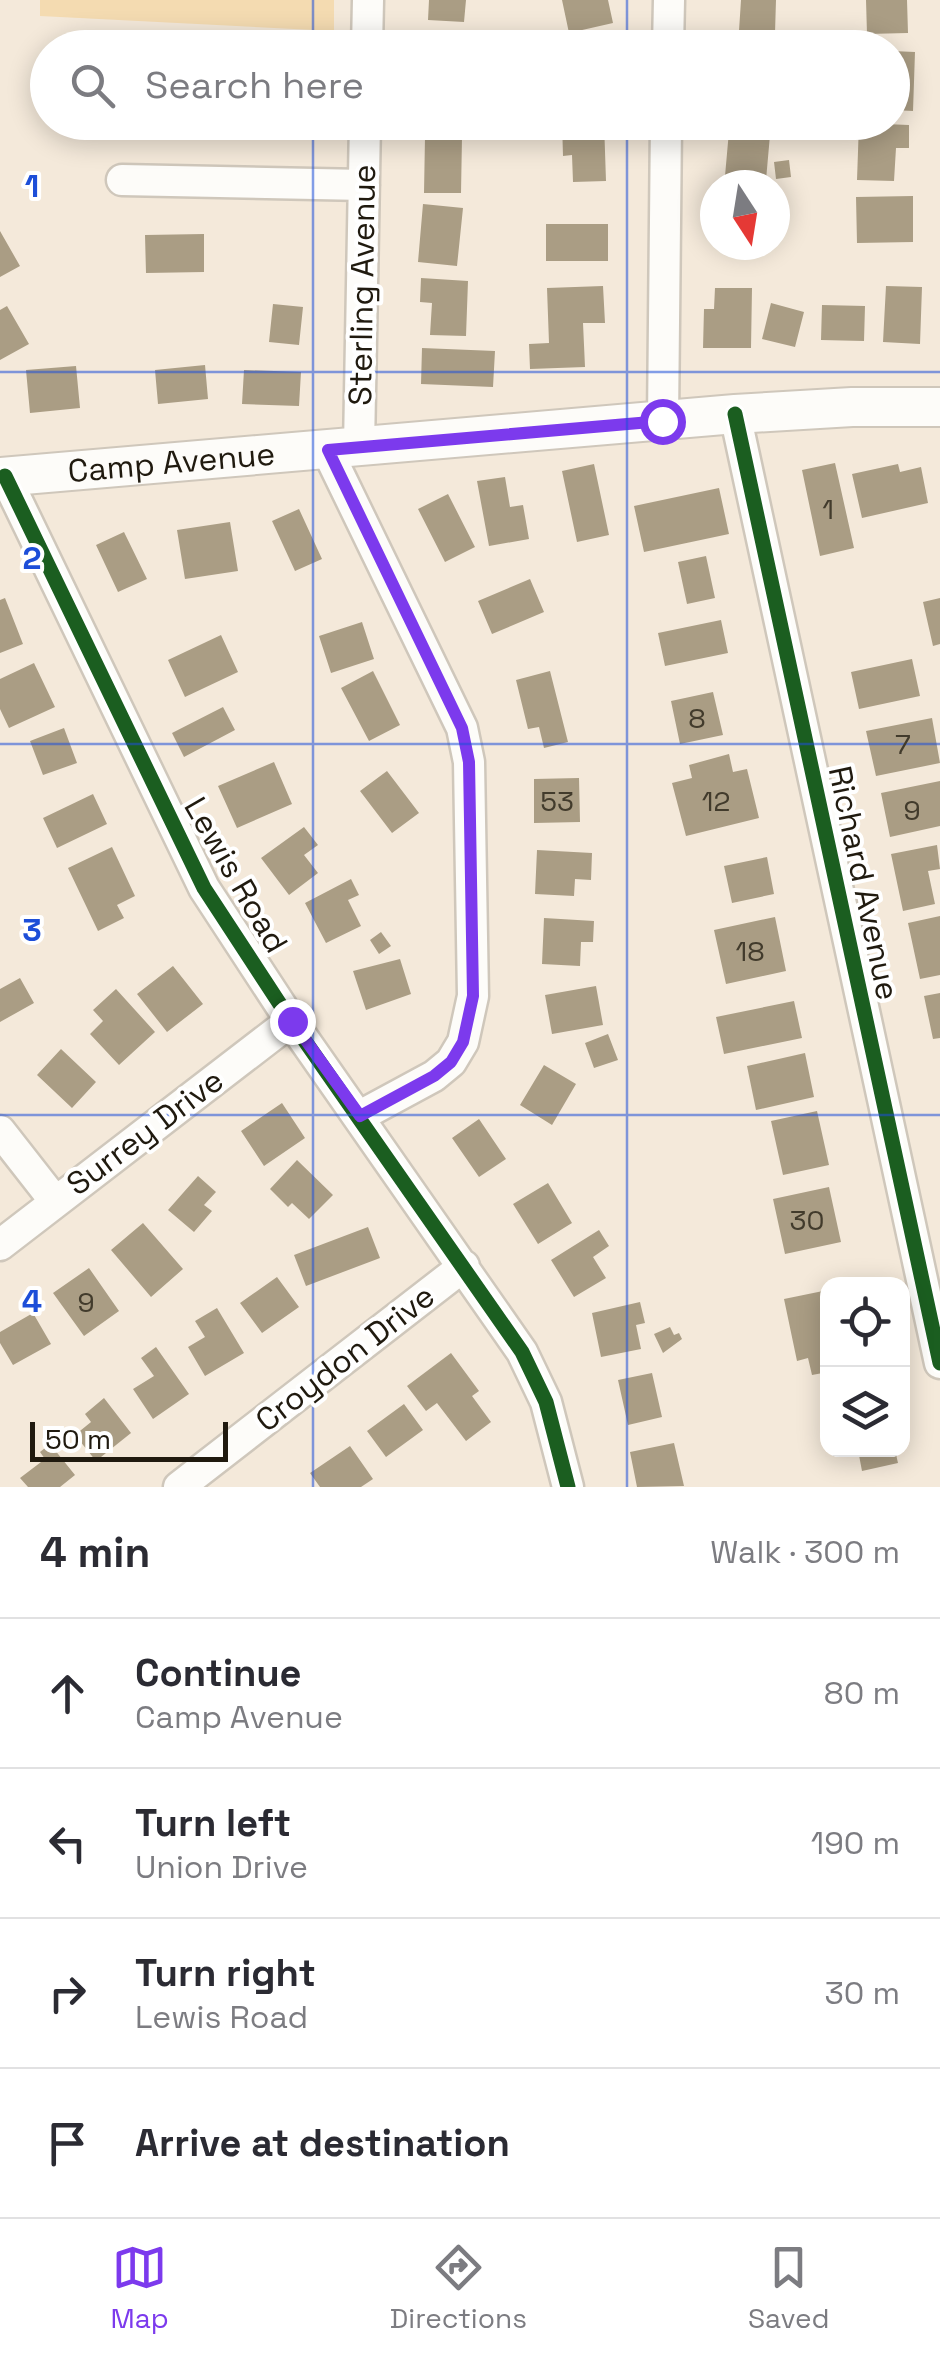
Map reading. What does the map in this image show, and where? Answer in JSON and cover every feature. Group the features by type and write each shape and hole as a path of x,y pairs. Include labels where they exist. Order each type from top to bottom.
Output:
{"street":[{"path":"367,30 368,0"},
{"path":"668,30 669,0"},
{"name":"Sterling Avenue","path":"343,449 365,140"},
{"path":"662,421 666,140"},
{"path":"122,180 364,185"},
{"name":"Camp Avenue","path":"2,476 735,414 852,407 940,408"},
{"name":"Richard Avenue","path":"735,414 940,1363"},
{"path":"343,449 462,728 469,762 473,996 463,1042 451,1062 434,1076 360,1116"},
{"name":"Lewis Road","path":"2,476 204,888 530,1368 556,1434 568,1487"},
{"name":"Surrey Drive","path":"0,1244 292,1021"},
{"path":"0,1131 54,1200"},
{"name":"Croydon Drive","path":"179,1487 464,1266"}],"shaded area":[{"path":"40,0 334,0 334,30 40,16"}],"building":[{"path":"429,0 466,0 464,22 428,20"},
{"path":"562,0 608,0 613,23 568,30"},
{"path":"741,0 776,0 775,30 739,30"},
{"path":"866,0 907,0 908,30 867,30"},
{"path":"910,52 915,52 913,111 910,111"},
{"path":"425,140 462,140 461,193 424,193"},
{"path":"563,140 605,140 606,181 573,182 572,155 563,156"},
{"path":"728,140 770,140 767,170 726,170"},
{"path":"858,140 909,140 909,148 896,148 894,181 857,180"},
{"path":"789,160 791,177 790,170 775,170 774,162"},
{"path":"913,196 913,242 857,243 856,197"},
{"path":"423,204 463,208 457,266 418,262"},
{"path":"546,224 608,224 608,261 546,261"},
{"path":"0,231 20,266 0,277"},
{"path":"204,234 204,272 146,273 145,235"},
{"path":"421,278 468,281 466,336 430,335 432,303 420,302"},
{"path":"603,286 605,323 583,323 585,367 530,369 529,344 549,343 547,288"},
{"path":"886,286 922,287 920,344 883,342"},
{"path":"715,288 752,288 751,348 703,348 704,309 714,309"},
{"path":"771,303 804,312 795,347 762,339"},
{"path":"273,304 303,307 299,345 269,342"},
{"path":"822,305 865,306 864,341 821,340"},
{"path":"7,306 29,344 0,360 0,310"},
{"path":"422,348 495,351 493,387 421,384"},
{"path":"205,365 208,399 158,404 155,370"},
{"path":"76,366 80,408 30,413 26,370"},
{"path":"244,370 301,372 299,406 242,404"},
{"path":"835,463 854,548 820,556 802,470"},
{"path":"594,464 609,535 577,542 562,471"},
{"path":"898,464 900,472 921,467 928,503 862,518 852,474"},
{"path":"505,477 510,507 523,505 529,539 489,546 477,481"},
{"path":"719,488 729,534 644,552 634,506"},
{"path":"448,494 475,547 445,562 418,509"},
{"path":"299,509 322,559 295,571 272,521"},
{"path":"230,522 238,571 185,579 177,530"},
{"path":"124,532 147,579 118,592 96,545"},
{"path":"706,556 715,598 687,604 678,562"},
{"path":"530,579 544,612 492,634 478,601"},
{"path":"5,598 23,644 0,653 0,600"},
{"path":"940,598 940,644 933,646 923,602"},
{"path":"721,620 728,653 665,666 658,633"},
{"path":"362,622 374,659 331,673 319,636"},
{"path":"221,635 238,672 185,697 168,660"},
{"path":"912,659 920,696 859,709 851,672"},
{"path":"34,663 55,707 9,728 0,709 0,679"},
{"path":"373,671 400,725 369,741 341,688"},
{"path":"550,671 568,742 544,748 539,727 528,729 516,680"},
{"path":"713,692 723,735 680,744 671,701"},
{"path":"223,707 235,730 184,757 172,733"},
{"path":"932,718 940,763 876,776 866,731"},
{"path":"64,728 77,763 43,775 30,741"},
{"path":"729,754 733,772 747,769 759,818 686,836 672,783 692,778 689,765"},
{"path":"274,762 292,804 237,828 218,786"},
{"path":"387,771 419,813 392,833 360,791"},
{"path":"579,778 580,822 534,823 534,779"},
{"path":"940,781 940,826 890,837 881,793"},
{"path":"93,794 107,824 57,848 43,818"},
{"path":"304,827 318,845 304,855 318,873 289,895 261,858"},
{"path":"937,845 940,869 928,871 935,904 903,911 891,854"},
{"path":"112,847 135,896 117,905 124,918 98,931 68,868"},
{"path":"537,850 592,853 591,880 575,879 574,896 535,894"},
{"path":"767,857 774,894 732,903 724,866"},
{"path":"351,879 359,895 348,900 361,926 326,943 305,903"},
{"path":"940,916 940,975 920,979 908,923"},
{"path":"775,917 786,971 726,984 714,930"},
{"path":"544,918 594,921 593,942 581,942 580,966 542,964"},
{"path":"381,932 391,946 379,954 370,940"},
{"path":"400,959 411,994 366,1010 353,971"},
{"path":"173,966 203,1004 167,1032 137,994"},
{"path":"20,978 34,1003 0,1022 0,989"},
{"path":"596,986 603,1025 552,1034 545,995"},
{"path":"116,989 155,1032 119,1065 90,1034 103,1021 93,1010"},
{"path":"940,993 940,1038 933,1039 924,996"},
{"path":"794,1001 802,1038 724,1054 716,1017"},
{"path":"608,1034 618,1060 594,1068 585,1043"},
{"path":"61,1049 96,1082 72,1108 37,1075"},
{"path":"805,1053 814,1097 756,1110 747,1066"},
{"path":"544,1065 576,1084 552,1125 520,1105"},
{"path":"282,1103 305,1138 264,1166 241,1131"},
{"path":"817,1111 829,1165 783,1175 771,1121"},
{"path":"479,1119 506,1159 479,1177 452,1138"},
{"path":"297,1160 333,1195 309,1219 292,1203 288,1207 270,1189"},
{"path":"198,1176 216,1192 204,1205 212,1211 194,1232 168,1210"},
{"path":"548,1183 572,1223 538,1244 513,1204"},
{"path":"829,1187 841,1242 785,1254 773,1199"},
{"path":"143,1223 183,1269 151,1297 111,1250"},
{"path":"368,1227 380,1258 306,1286 294,1255"},
{"path":"599,1230 609,1246 593,1257 606,1278 574,1297 551,1260"},
{"path":"89,1268 119,1311 84,1336 53,1293"},
{"path":"277,1277 299,1307 262,1333 240,1303"},
{"path":"820,1292 820,1374 812,1375 808,1358 797,1361 784,1299"},
{"path":"640,1302 645,1323 636,1325 641,1349 601,1357 592,1313"},
{"path":"217,1308 244,1353 205,1376 188,1347 205,1337 195,1321"},
{"path":"33,1313 51,1344 13,1365 0,1343 0,1332"},
{"path":"670,1327 682,1339 663,1353 654,1334"},
{"path":"156,1347 189,1394 153,1419 133,1389 154,1376 141,1358"},
{"path":"451,1353 479,1391 472,1396 491,1422 466,1441 437,1403 426,1411 407,1386"},
{"path":"652,1373 662,1417 628,1425 618,1380"},
{"path":"104,1398 131,1433 96,1461 75,1435 91,1422 85,1414"},
{"path":"404,1404 423,1430 386,1457 367,1431"},
{"path":"674,1443 684,1486 637,1487 630,1452"},
{"path":"50,1444 75,1475 60,1487 28,1487 20,1478 45,1459 40,1452"},
{"path":"350,1446 373,1479 361,1487 320,1487 310,1473"},
{"path":"859,1457 897,1457 898,1463 862,1471"}],"cycle path":[{"path":"735,414 940,1363"},
{"path":"5,476 204,888 291,1021 522,1352 546,1402 568,1487"}],"route":[{"path":"292,1021 360,1116 434,1076 451,1062 463,1042 473,996 469,762 462,728 328,450 662,421"}]}
